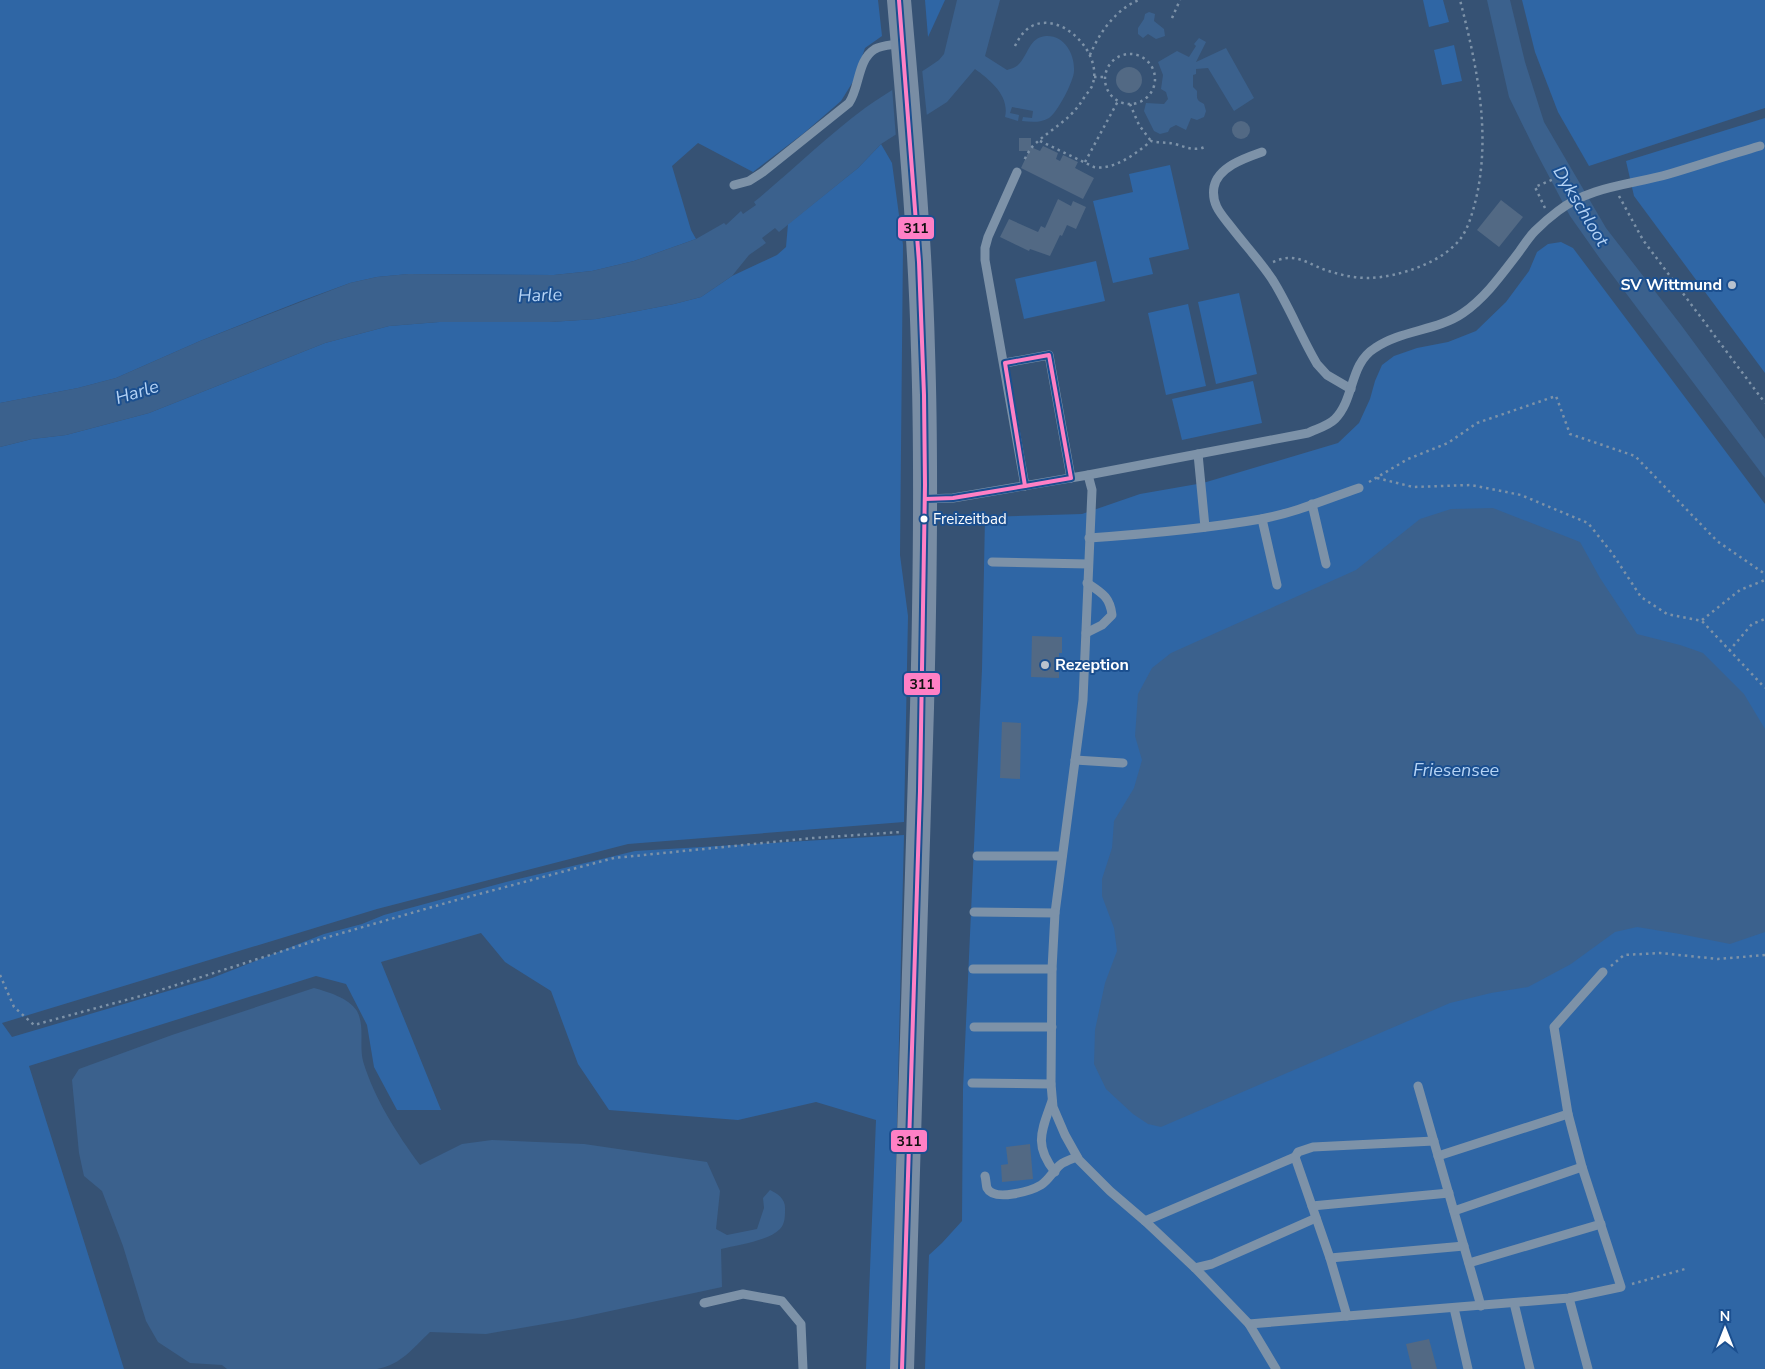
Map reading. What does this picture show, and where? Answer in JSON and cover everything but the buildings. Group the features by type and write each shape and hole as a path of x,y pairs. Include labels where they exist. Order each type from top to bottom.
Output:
{"main road":[{"path":"899,0 922,323 925,499 920,834 902,1369"}],"lane":[{"path":"734,186 749,181 763,172 849,103 854,96 862,66 875,49 904,52"},
{"path":"925,499 953,498 1025,486 1308,433 1334,419 1344,406 1356,370 1364,357 1374,348 1417,330 1446,322 1461,315 1491,288 1534,231 1560,209 1589,194 1613,186 1667,174 1760,146"},
{"path":"1262,152 1244,159 1221,174 1216,181 1214,198 1223,219 1262,265 1277,288 1317,364 1327,375 1351,389"},
{"path":"1017,172 985,248 985,260 1005,363 1025,486"},
{"path":"1005,363 1049,355 1071,478"},
{"path":"1198,454 1205,527"},
{"path":"1088,475 1092,490 1083,700 1055,913 1052,969 1051,1084 1053,1107 1077,1157 1110,1191 1195,1268 1249,1324 1276,1369"},
{"path":"1089,538 1173,532 1262,519 1359,488"},
{"path":"1312,504 1326,564"},
{"path":"1262,519 1277,585"},
{"path":"992,562 1088,564"},
{"path":"1086,634 1102,625 1112,615 1111,604 1101,592 1087,583"},
{"path":"1075,760 1123,763"},
{"path":"977,856 1062,856"},
{"path":"974,912 1055,913"},
{"path":"973,969 1052,969"},
{"path":"1249,1324 1570,1298 1621,1287 1582,1167 1568,1114 1554,1027 1602,972"},
{"path":"974,1027 1052,1027"},
{"path":"972,1083 1051,1084"},
{"path":"1418,1086 1481,1306"},
{"path":"1052,1101 1042,1131 1041,1143 1043,1155 1055,1172"},
{"path":"1438,1156 1568,1114"},
{"path":"1145,1221 1295,1157 1298,1152 1313,1147 1434,1140"},
{"path":"986,1176 987,1188 994,1194 1002,1195 1033,1189 1042,1184 1061,1165 1077,1157"},
{"path":"1295,1157 1330,1258 1347,1316"},
{"path":"1454,1211 1582,1167"},
{"path":"1312,1206 1449,1193"},
{"path":"1195,1268 1212,1264 1316,1218"},
{"path":"1469,1263 1601,1224"},
{"path":"1330,1258 1464,1246"},
{"path":"704,1303 743,1294 782,1301 801,1324 803,1369"},
{"path":"1570,1298 1588,1369"},
{"path":"1514,1303 1530,1369"},
{"path":"1454,1308 1468,1369"}],"path":[{"path":"1090,57 1102,33 1121,10 1139,0"},
{"path":"1172,18 1180,0"},
{"path":"1262,265 1294,258 1350,276 1385,277 1423,265 1444,252 1462,236 1469,222 1479,186 1482,120 1471,47 1460,0"},
{"path":"1015,46 1025,31 1032,26 1040,23 1051,23 1061,26 1070,31 1084,45 1090,57 1094,77 1093,84 1083,101 1069,118 1031,147 1017,172"},
{"path":"1126,54 1137,54 1147,60 1154,69 1156,81 1153,92 1145,100 1134,104 1123,104 1118,101 1106,89 1104,77 1108,66 1115,58 1126,54"},
{"path":"1094,77 1104,77"},
{"path":"1084,162 1118,101"},
{"path":"1130,104 1139,125 1150,141 1160,144 1175,144 1189,149 1207,146"},
{"path":"1040,141 1094,167 1106,168 1127,158 1150,141"},
{"path":"1550,218 1535,187 1554,179"},
{"path":"1613,186 1643,240 1765,403"},
{"path":"1359,488 1408,460 1448,443 1477,423 1556,396 1570,434 1635,456 1717,541 1765,574"},
{"path":"1377,478 1413,487 1470,485 1521,495 1588,523 1612,552 1641,598 1667,614 1702,620 1765,688"},
{"path":"1702,620 1740,590 1765,580"},
{"path":"1729,651 1752,624 1765,619"},
{"path":"0,975 14,1007 34,1025 148,994 311,942 614,858 813,838 907,832 920,834"},
{"path":"1602,972 1624,955 1660,953 1718,959 1765,955"},
{"path":"1621,1287 1685,1269"}],"shaded area":[{"path":"0,0 878,0 882,36 865,48 854,80 841,101 804,133 753,172 698,143 672,166 691,230 696,239 634,261 592,271 554,275 409,274 377,277 350,283 200,341 116,378 78,388 0,403"},
{"path":"925,0 945,0 928,37"},
{"path":"1423,0 1443,0 1449,22 1429,27"},
{"path":"1522,0 1765,0 1765,108 1589,166 1558,112 1535,52"},
{"path":"1454,45 1462,81 1442,85 1434,50"},
{"name":"SV Wittmund","path":"1765,118 1765,373 1634,196 1626,161"},
{"path":"881,144 892,163 903,245 900,555 908,616 904,822 628,844 377,909 2,1023 12,1037 212,978 324,934 362,924 384,915 506,882 635,851 904,835 891,1369 866,1369 876,1120 816,1102 738,1120 609,1110 578,1064 551,991 505,962 481,933 381,962 441,1110 397,1110 374,1067 367,1025 346,984 316,976 29,1066 124,1369 0,1369 0,447 32,439 66,435 149,413 325,343 389,326 439,322 550,322 596,319 701,297 732,276 777,255 786,247 788,224 858,168"},
{"path":"1170,165 1189,249 1149,258 1153,274 1113,283 1093,201 1133,192 1129,174"},
{"path":"1561,242 1573,248 1765,504 1765,1369 925,1369 929,1255 962,1221 963,1089 982,669 985,517 1082,514 1140,494 1203,483 1338,443 1359,423 1382,365 1394,356 1417,348 1448,342 1476,331 1506,302 1529,271 1537,252 1548,244"},
{"path":"1096,261 1105,301 1024,319 1015,279"},
{"path":"1239,293 1257,374 1216,384 1198,302"},
{"path":"1188,304 1206,386 1166,395 1148,313"},
{"path":"1253,381 1262,423 1182,440 1172,399"}],"water":[{"name":"Harle","path":"957,0 1000,0 985,56 1007,70 1018,65 1032,43 1040,37 1046,36 1059,39 1068,47 1073,59 1073,76 1064,96 1052,115 1046,120 1022,121 1023,117 1032,118 1033,111 1012,107 1010,113 1019,115 1018,121 1005,117 1006,109 1002,95 987,78 975,69 947,102 881,144 858,168 779,232 775,228 762,238 766,243 749,255 732,276 701,297 596,319 550,322 439,322 389,326 325,343 149,413 66,435 32,439 0,447 0,403 78,388 116,378 200,341 350,283 377,277 408,274 554,275 592,271 634,261 696,239 724,223 726,225 741,211 743,214 756,205 754,202 851,119 939,60 944,54"},
{"name":"Dykschloot","path":"1487,0 1510,0 1525,62 1544,122 1606,228 1681,325 1765,439 1765,478 1570,216 1509,97"},
{"path":"1149,12 1155,14 1154,21 1164,29 1165,36 1156,39 1148,34 1143,38 1138,34 1138,28 1145,14"},
{"path":"1199,38 1206,42 1196,62 1226,48 1254,98 1234,111 1208,68 1196,69 1196,74 1193,75 1193,87 1197,91 1198,100 1204,104 1206,111 1204,117 1197,120 1191,118 1186,130 1176,125 1170,128 1168,132 1160,134 1154,131 1144,111 1146,103 1164,104 1168,99 1166,92 1161,89 1163,75 1158,62 1177,51 1189,57 1196,46 1194,44"},
{"name":"Friesensee","path":"1493,508 1580,542 1600,578 1637,634 1703,653 1744,694 1765,729 1765,932 1730,944 1637,927 1615,932 1571,964 1528,987 1491,993 1450,1003 1161,1127 1148,1124 1133,1114 1106,1089 1094,1064 1095,1030 1105,983 1117,951 1114,928 1102,896 1102,879 1112,848 1114,821 1134,788 1142,760 1135,736 1138,694 1152,668 1171,653 1356,570 1420,519 1451,509"},
{"path":"314,988 344,999 357,1011 361,1023 363,1061 373,1088 387,1115 420,1165 462,1144 492,1140 584,1144 707,1162 720,1191 716,1229 727,1235 757,1229 764,1208 763,1198 770,1190 779,1195 783,1200 785,1215 783,1225 768,1237 721,1249 722,1287 573,1319 486,1334 430,1332 400,1360 386,1367 377,1369 227,1369 222,1365 190,1363 158,1342 146,1321 123,1246 102,1191 84,1176 79,1153 72,1080 79,1069 172,1035"}],"pier":[{"path":"922,69 927,117 896,138 892,87"}],"transit line":[{"name":"311","path":"899,0 919,262 925,485 920,791 902,1369"},
{"name":"311","path":"1049,355 1071,478 1025,486 1005,363 1049,355"},
{"name":"311","path":"925,499 953,498 1025,486"}],"place":[{"name":"SV Wittmund","path":"1732,285"},
{"name":"Freizeitbad","path":"924,519"},
{"name":"Rezeption","path":"1045,665"}]}
